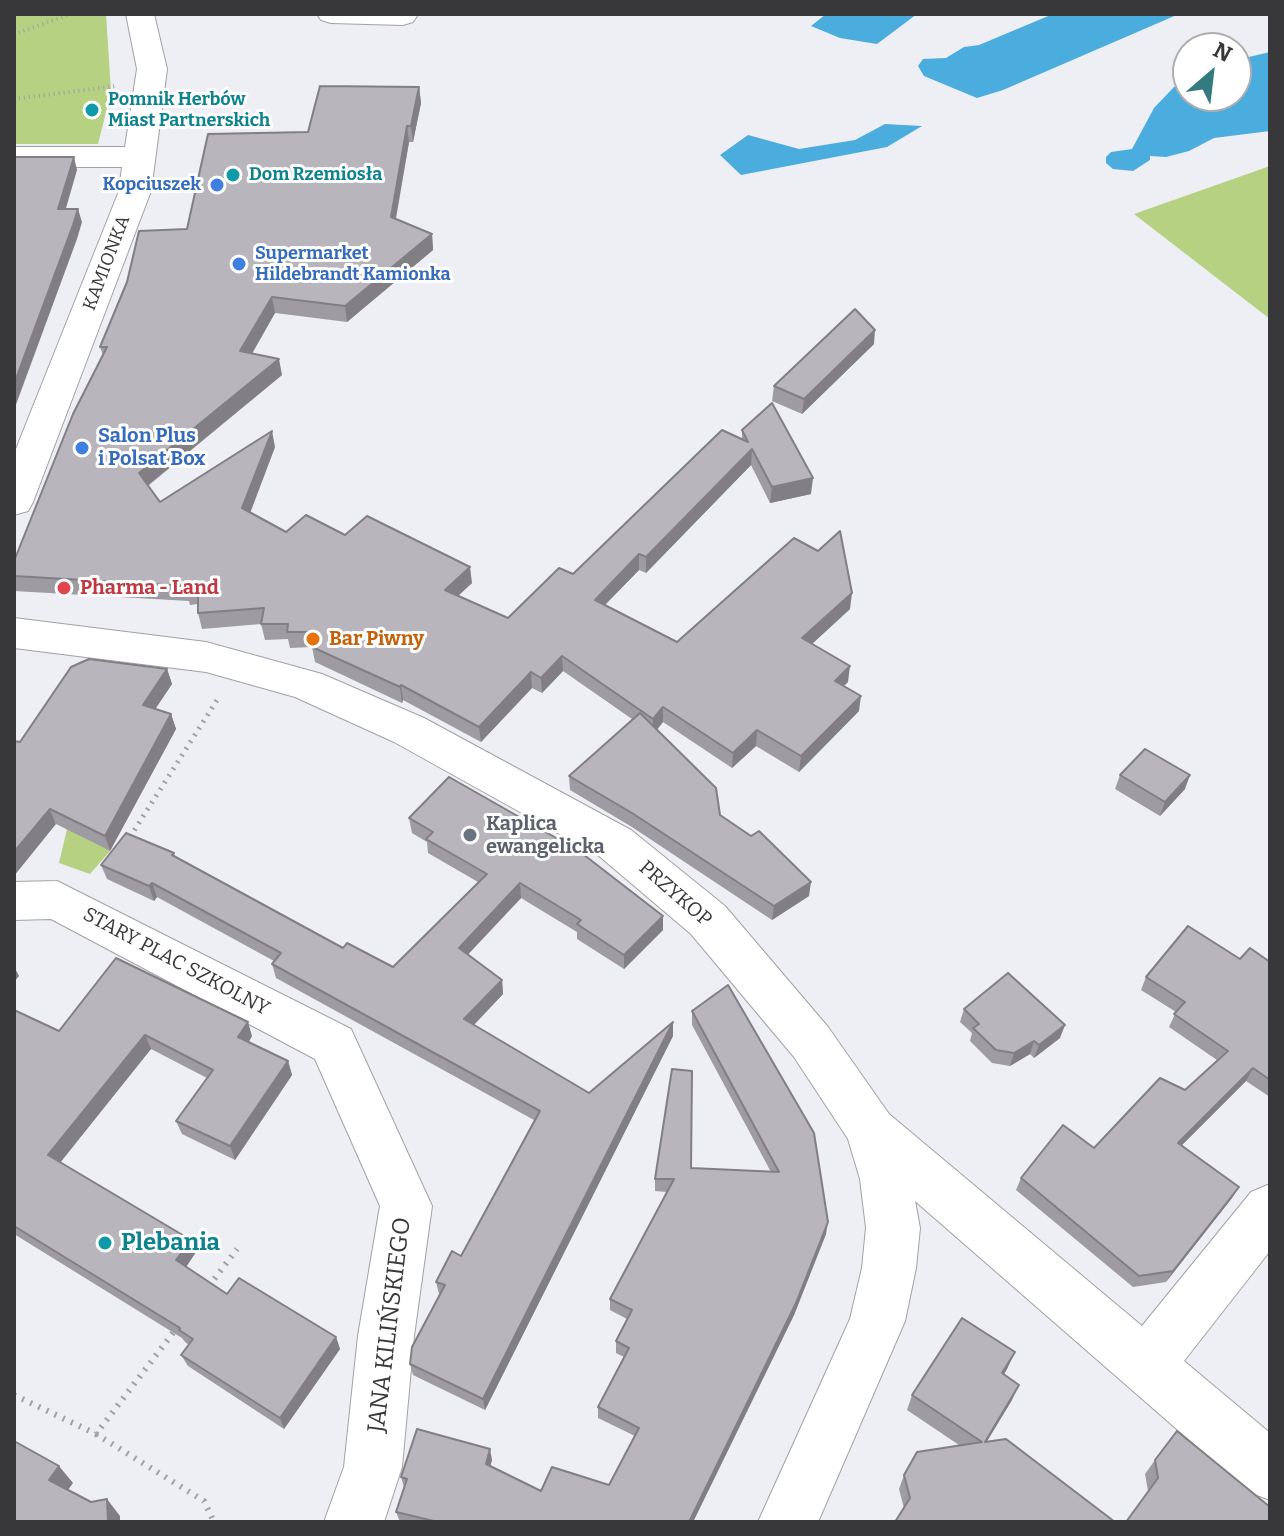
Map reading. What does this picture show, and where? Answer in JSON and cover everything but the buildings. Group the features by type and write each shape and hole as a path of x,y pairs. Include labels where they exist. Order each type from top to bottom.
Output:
{"street":[{"name":"KAMIONKA","path":"14,502 135,191 152,69 140,14"},
{"path":"331,14 403,16"},
{"path":"14,157 140,157"},
{"name":"PRZYKOP","path":"14,633 206,657 307,685 409,730 615,843 708,920 811,1042 871,1130 886,1179 893,1228 889,1268 877,1321 788,1522"},
{"name":"STARY PLAC SZKOLNY","path":"14,901 57,900 333,1044"},
{"name":"JANA KILIŃSKIEGO","path":"333,1044 406,1206 386,1336 373,1467 354,1522"},
{"path":"871,1130 1270,1471"},
{"path":"1144,1366 1197,1304 1270,1209"}],"path":[{"path":"14,34 71,14"},
{"path":"14,99 121,85"},
{"path":"123,847 223,691"},
{"path":"208,1288 237,1249"},
{"path":"96,1434 180,1325"},
{"path":"14,1395 96,1434 204,1501 214,1522"}],"green space":[{"path":"14,14 106,14 111,92 98,144 14,144"},
{"path":"1270,166 1270,319 1134,214"},
{"path":"67,829 110,851 90,874 59,863"}],"water":[{"path":"826,14 917,14 877,44 840,38 811,26"},
{"path":"1053,14 1179,14 1003,90 977,98 924,76 918,66 923,59 946,58 964,47 979,45"},
{"path":"1270,52 1270,131 1214,138 1189,151 1166,157 1150,156 1150,160 1133,171 1113,169 1106,163 1106,157 1111,152 1132,149 1154,108 1172,89 1172,112 1252,112 1252,56"},
{"path":"885,124 922,126 887,147 741,175 720,155 748,135 799,149 855,140"}],"place":[{"name":"Pomnik Herbów Miast Partnerskich","path":"92,110"},
{"name":"Dom Rzemiosła","path":"233,175"},
{"name":"Kopciuszek","path":"217,185"},
{"name":"Supermarket Hildebrandt Kamionka","path":"239,264"},
{"name":"Salon Plus i Polsat Box","path":"82,448"},
{"name":"Pharma - Land","path":"64,588"},
{"name":"Bar Piwny","path":"313,639"},
{"name":"Kaplica ewangelicka","path":"470,835"},
{"name":"Plebania","path":"105,1243"}]}
